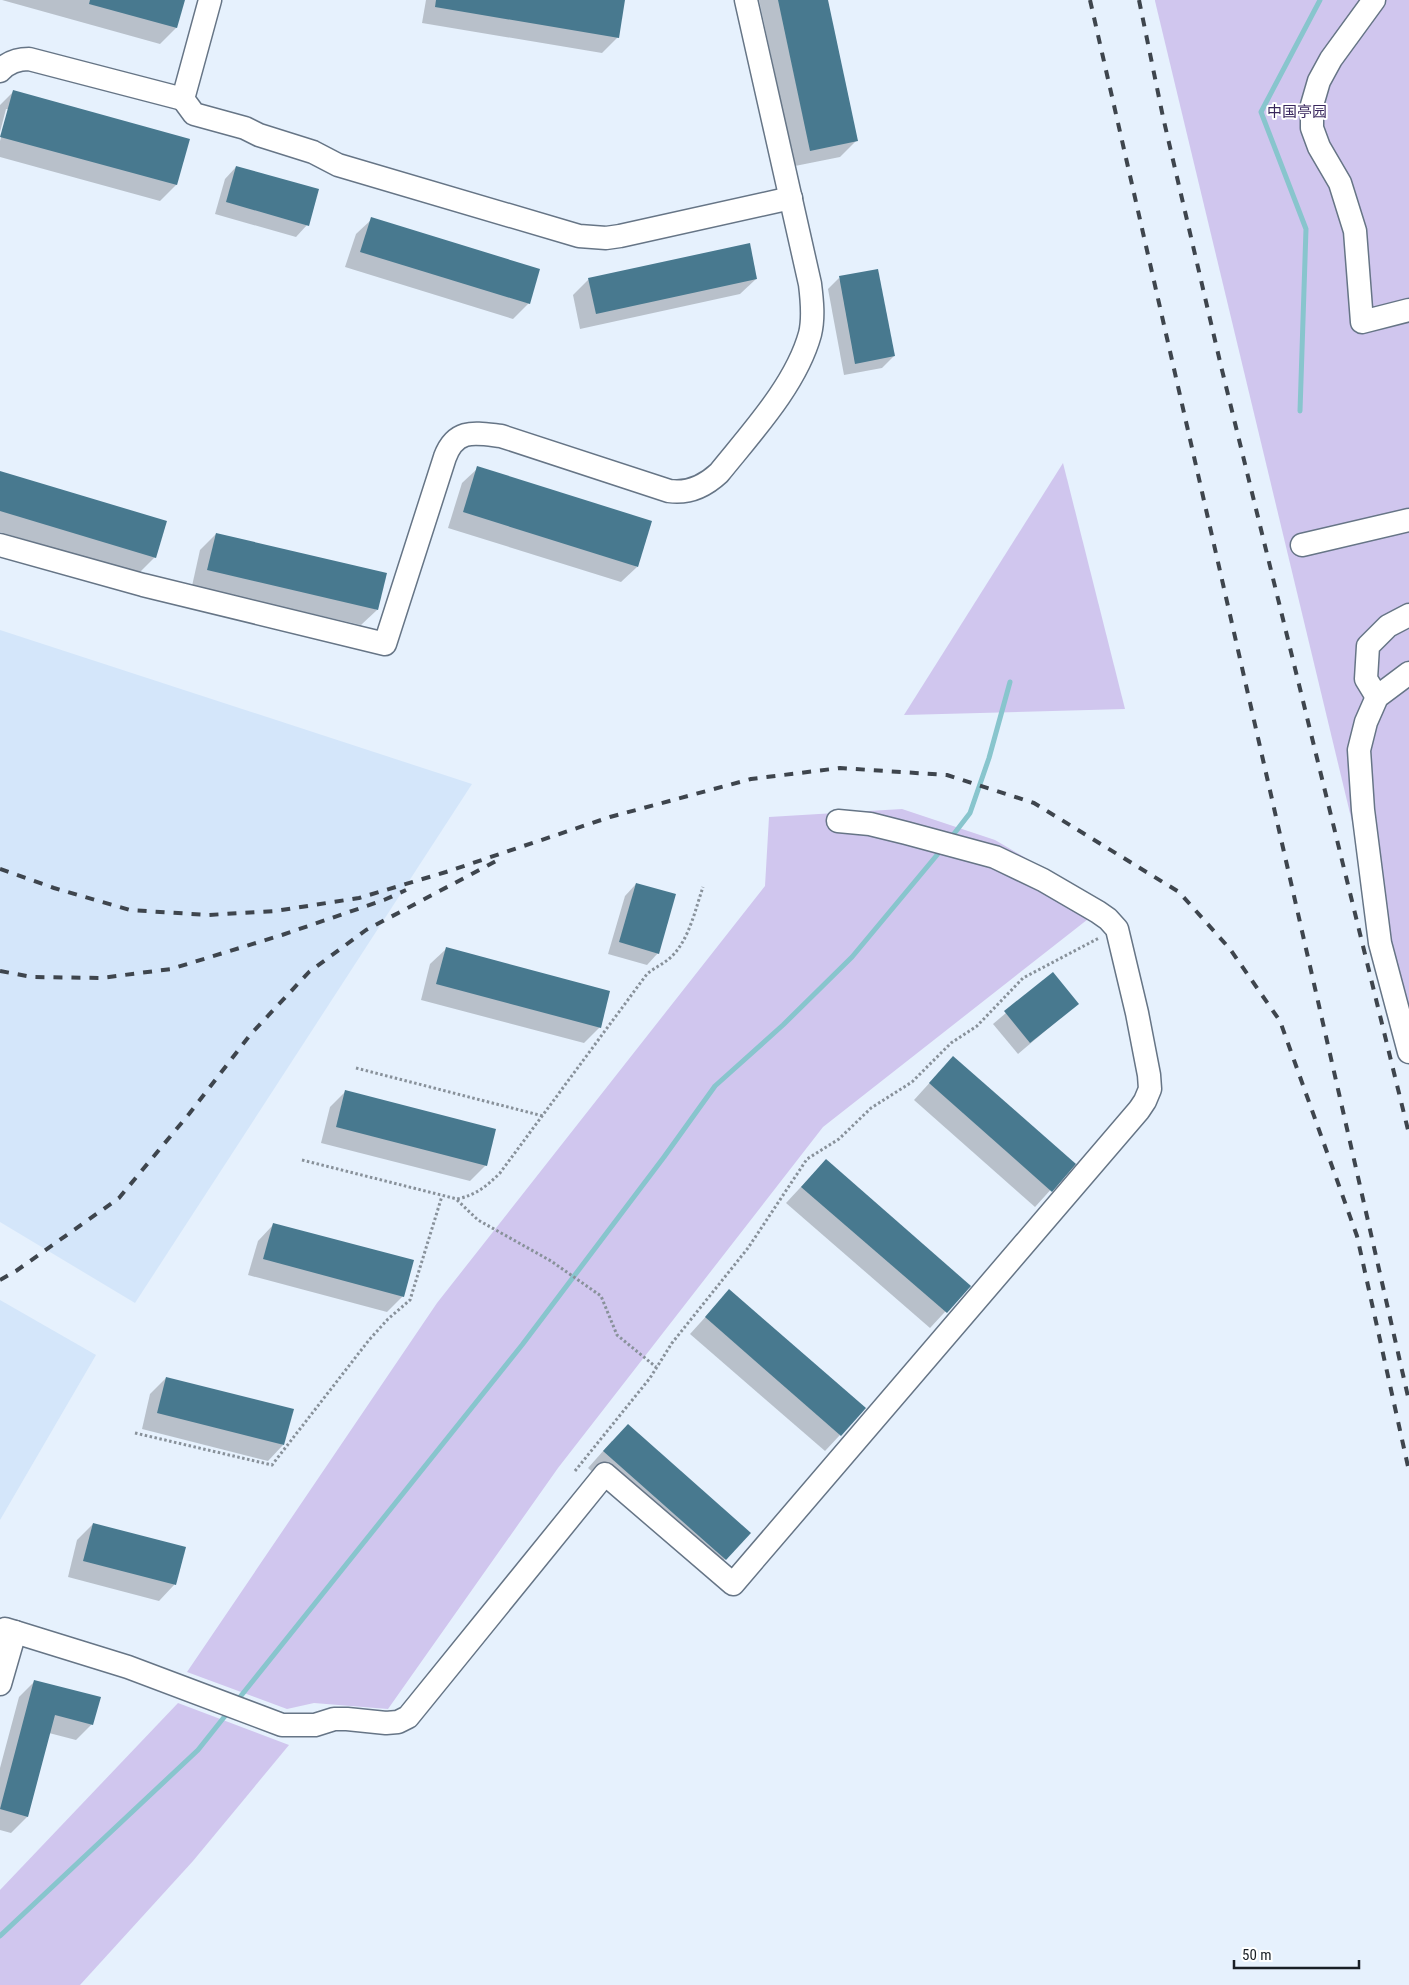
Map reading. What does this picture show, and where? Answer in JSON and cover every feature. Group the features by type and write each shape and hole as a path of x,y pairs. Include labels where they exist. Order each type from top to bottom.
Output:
{"street":[{"path":"183,99 210,0"},
{"path":"0,545 143,585 385,644 449,445 466,434 477,433 501,436 669,491 678,493 699,488 719,473 778,397 800,359 810,333 812,304 810,284 746,0"},
{"path":"1374,0 1331,59 1319,81 1312,105 1312,128 1319,147 1340,183 1355,231 1362,322 1409,310"},
{"path":"0,72 6,65 12,62 29,59 183,99 194,114 246,128 259,135 313,152 338,165 579,236 606,238 620,236 791,198"},
{"path":"1302,545 1409,520"},
{"path":"1377,698 1366,679 1368,646 1388,626 1409,615"},
{"path":"1409,673 1377,698 1366,722 1359,750 1363,810 1380,943 1409,1052"},
{"path":"0,1684 8,1639 128,1667 282,1725 315,1725 347,1719 386,1723 398,1722 408,1717 605,1474 733,1584 1145,1101 1150,1089 1137,1013 1117,929 1108,919 1044,880 996,857 906,832 870,824 838,821"}],"path":[{"path":"302,1160 457,1199 471,1196 486,1187 500,1173 647,974 679,948 685,938 703,887"},
{"path":"575,1471 613,1426 672,1343 748,1248 808,1159 839,1139 871,1108 912,1082 951,1043 977,1026 1023,978 1117,929"},
{"path":"356,1068 543,1116"},
{"path":"135,1433 272,1466 369,1340 388,1319 410,1300 442,1196"},
{"path":"457,1199 478,1220 551,1261 601,1296 617,1335 656,1367"}],"shaded area":[{"path":"0,630 472,784 135,1303 0,1222"},
{"path":"0,1300 96,1355 0,1520"}],"green space":[{"name":"中国亭园","path":"1409,0 1409,1059 1155,1"},
{"path":"1063,463 1125,709 904,715"},
{"path":"902,809 995,840 1106,905 823,1127 558,1468 388,1709 314,1703 287,1709 187,1672 437,1303 765,886 769,817"},
{"path":"178,1703 289,1745 193,1861 80,1985 0,1985 0,1890"}],"building":[{"path":"90,0 185,0 177,28 89,4"},
{"path":"436,0 625,0 619,38 435,7"},
{"path":"778,0 828,0 858,141 810,151"},
{"path":"13,90 190,139 177,185 0,137"},
{"path":"236,166 319,189 309,226 226,202"},
{"path":"371,217 540,269 530,304 360,252"},
{"path":"750,243 757,279 596,314 588,278"},
{"path":"878,269 895,356 855,364 839,276"},
{"path":"477,466 652,521 638,567 463,512"},
{"path":"0,471 167,521 156,558 0,511"},
{"path":"216,533 387,573 378,610 207,570"},
{"path":"636,883 676,894 659,954 619,942"},
{"path":"446,947 610,991 601,1028 436,984"},
{"path":"1053,972 1079,1004 1030,1043 1004,1011"},
{"path":"953,1056 1076,1164 1052,1192 929,1083"},
{"path":"345,1090 496,1129 487,1166 336,1127"},
{"path":"826,1159 971,1286 947,1313 801,1187"},
{"path":"273,1223 414,1260 404,1297 263,1259"},
{"path":"729,1289 866,1408 841,1436 705,1317"},
{"path":"166,1377 294,1409 284,1445 157,1413"},
{"path":"628,1424 751,1533 726,1560 603,1451"},
{"path":"93,1523 186,1547 176,1585 83,1561"},
{"path":"34,1680 101,1697 93,1725 55,1715 28,1817 0,1809"}],"waterway":[{"path":"1300,411 1306,229 1261,112 1320,0"},
{"path":"950,839 970,813 989,758 1010,682"},
{"path":"236,1702 522,1345 664,1157 715,1086 783,1025 852,957 942,849"},
{"path":"0,1936 198,1750 229,1711"}],"railway":[{"path":"1090,0 1409,1401"},
{"path":"1139,0 1163,117 1221,366 1409,1134"},
{"path":"0,869 54,888 130,910 208,915 275,911 359,898 446,872 610,817 751,779 840,768 947,775 1034,803 1179,892 1230,949 1280,1021 1357,1236 1409,1471"},
{"path":"0,1280 16,1271 119,1198 189,1114 250,1035 309,972 366,930 500,859"},
{"path":"0,971 32,977 101,978 171,969 282,935 384,900 406,890"}]}
